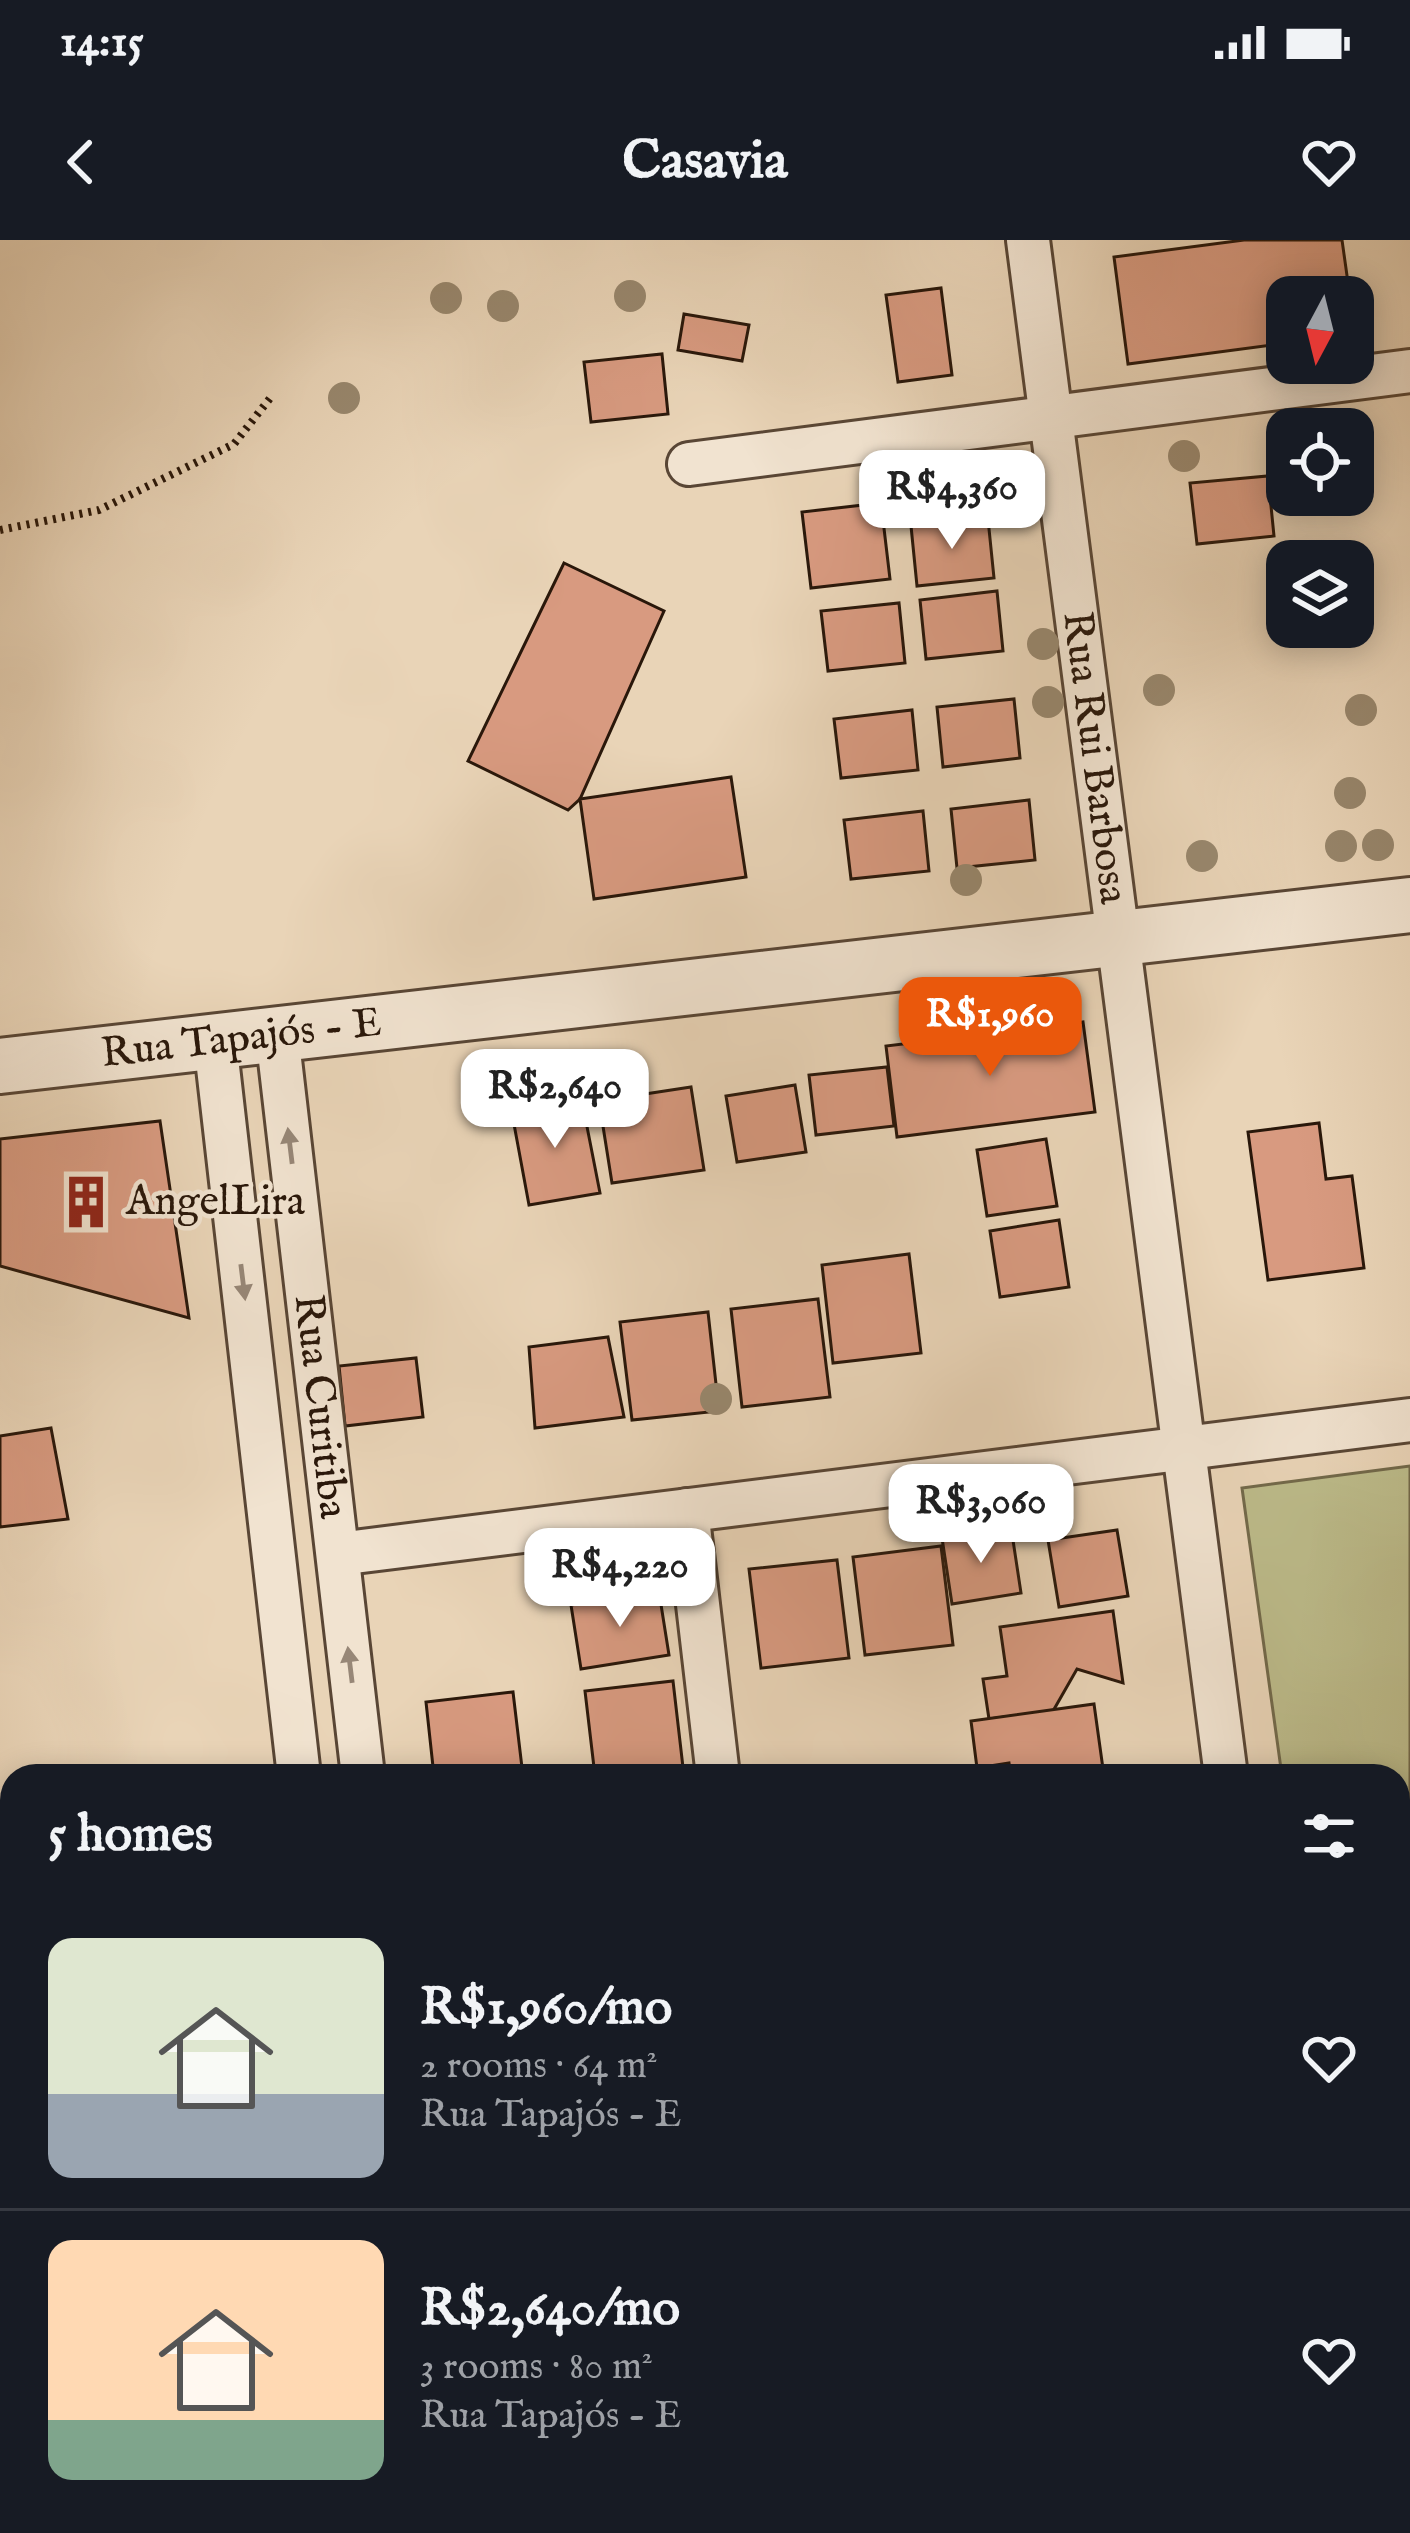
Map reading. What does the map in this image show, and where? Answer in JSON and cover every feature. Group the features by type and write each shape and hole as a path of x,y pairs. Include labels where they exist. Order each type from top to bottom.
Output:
{"street":[{"name":"Rua Rui Barbosa","path":"1028,240 1224,1764"},
{"path":"689,464 1410,371"},
{"name":"Rua Tapajós - E","path":"0,1066 1410,904"},
{"name":"Rua Curitiba","path":"277,1034 362,1764"},
{"name":"Rua Curitiba","path":"215,1041 298,1764"},
{"path":"338,1554 1410,1420"},
{"path":"687,1510 717,1764"}],"path":[{"path":"0,530 99,510 234,444 271,397"}],"shaded area":[{"path":"1410,1466 1410,1764 1280,1764 1242,1488"}],"building":[{"path":"1244,240 1342,240 1347,276 1266,276 1266,346 1128,364 1114,257"},
{"path":"941,288 952,375 898,382 886,295"},
{"path":"684,314 749,325 742,361 678,350"},
{"path":"662,354 668,414 591,422 584,362"},
{"path":"1266,476 1266,516 1272,516 1274,536 1197,544 1190,483"},
{"path":"881,503 890,579 811,588 802,512"},
{"path":"988,519 994,578 917,586 911,526"},
{"path":"564,563 664,611 580,799 568,810 468,761"},
{"path":"997,591 1003,651 926,659 920,600"},
{"path":"899,603 905,663 828,671 821,611"},
{"path":"1014,699 1020,758 943,767 937,707"},
{"path":"912,710 918,770 841,778 834,719"},
{"path":"731,777 746,877 594,899 580,799"},
{"path":"1029,800 1035,860 957,868 951,809"},
{"path":"923,811 929,871 851,879 844,820"},
{"path":"1083,1022 1095,1112 897,1137 886,1046"},
{"path":"887,1067 894,1126 816,1135 809,1075"},
{"path":"795,1085 806,1152 737,1162 726,1096"},
{"path":"691,1087 704,1170 612,1183 599,1101"},
{"path":"581,1096 600,1193 529,1205 511,1108"},
{"name":"AngelLira","path":"160,1121 189,1318 0,1266 0,1139"},
{"path":"1319,1123 1326,1179 1352,1176 1364,1268 1268,1280 1248,1132"},
{"path":"1046,1139 1057,1206 987,1216 977,1150"},
{"path":"1059,1220 1069,1287 1000,1297 990,1231"},
{"path":"909,1254 921,1353 833,1363 822,1265"},
{"path":"818,1299 830,1397 742,1407 731,1309"},
{"path":"708,1312 719,1411 632,1420 620,1322"},
{"path":"608,1337 624,1417 535,1428 529,1347"},
{"path":"416,1358 423,1417 345,1426 339,1366"},
{"path":"51,1428 68,1519 0,1527 0,1436"},
{"path":"1011,1527 1021,1593 952,1604 942,1538"},
{"path":"1117,1530 1128,1596 1059,1607 1048,1540"},
{"path":"941,1546 953,1645 865,1655 853,1557"},
{"path":"837,1560 849,1658 761,1668 749,1569"},
{"path":"659,1592 669,1655 581,1669 571,1605"},
{"path":"1113,1611 1123,1683 1077,1669 1053,1711 989,1719 983,1679 1007,1676 1000,1627"},
{"path":"673,1681 683,1764 594,1764 585,1691"},
{"path":"513,1692 522,1764 433,1764 426,1702"},
{"path":"1094,1704 1102,1764 976,1764 971,1721"}],"place":[{"name":"AngelLira","path":"86,1202"}]}
